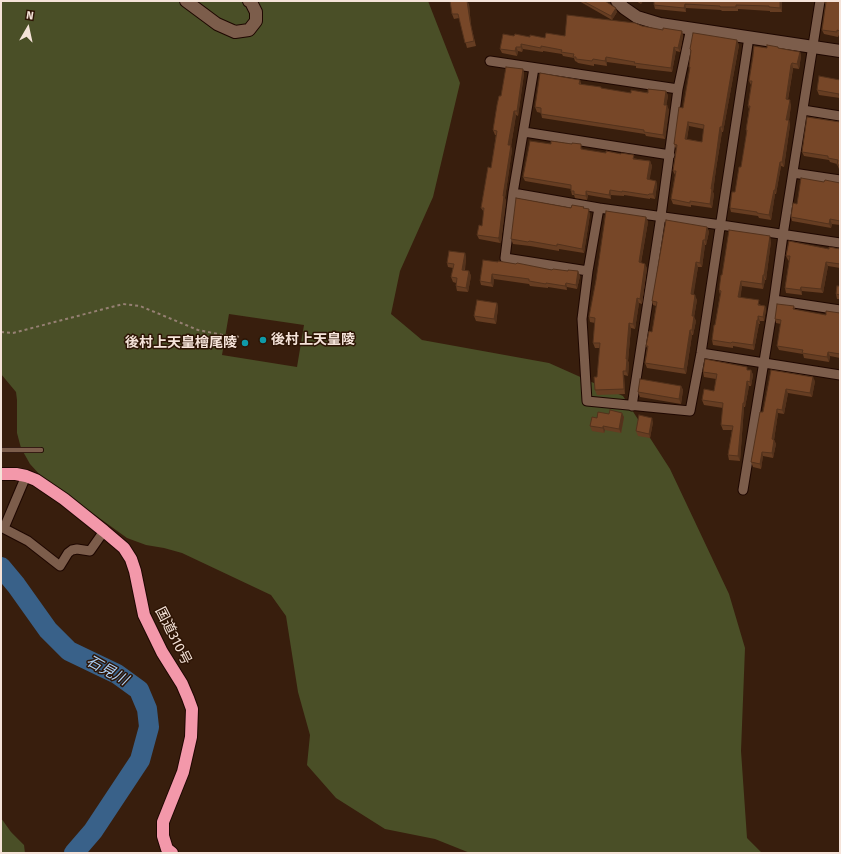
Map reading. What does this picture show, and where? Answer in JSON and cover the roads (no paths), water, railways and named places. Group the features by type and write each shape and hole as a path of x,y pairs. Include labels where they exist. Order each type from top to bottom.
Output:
{"highway":[{"name":"国道310号","path":"1,474 16,474 36,480 104,531 124,548 131,559 144,615 162,652 182,684 192,709 191,737 183,772 163,822 163,836 167,849 172,853"}],"street":[{"path":"186,1 217,24 235,32 249,30 256,21 256,12 249,1"},
{"path":"617,1 637,17 660,24 840,51"},
{"path":"743,490 820,1"},
{"path":"632,406 670,156 678,89 691,28"},
{"path":"599,208 588,271 582,319 588,401 690,411 701,353 749,37"},
{"path":"490,61 678,89"},
{"path":"534,68 505,258 588,271"},
{"path":"803,110 840,116"},
{"path":"524,132 670,156"},
{"path":"793,173 840,180"},
{"path":"514,193 599,208 840,243"},
{"path":"774,300 840,310"},
{"path":"701,353 840,375"},
{"path":"26,476 3,527 28,541 60,566 68,553 72,550 90,551 104,531"}],"lane":[{"path":"1,450 41,450"}],"waterway":[{"name":"石見川","path":"1,567 16,585 48,630 69,651 117,674 139,690 147,709 149,727 140,760 93,831 74,853"}],"place":[{"name":"後村上天皇陵","path":"263,340"},
{"name":"後村上天皇檜尾陵","path":"245,343"}]}
